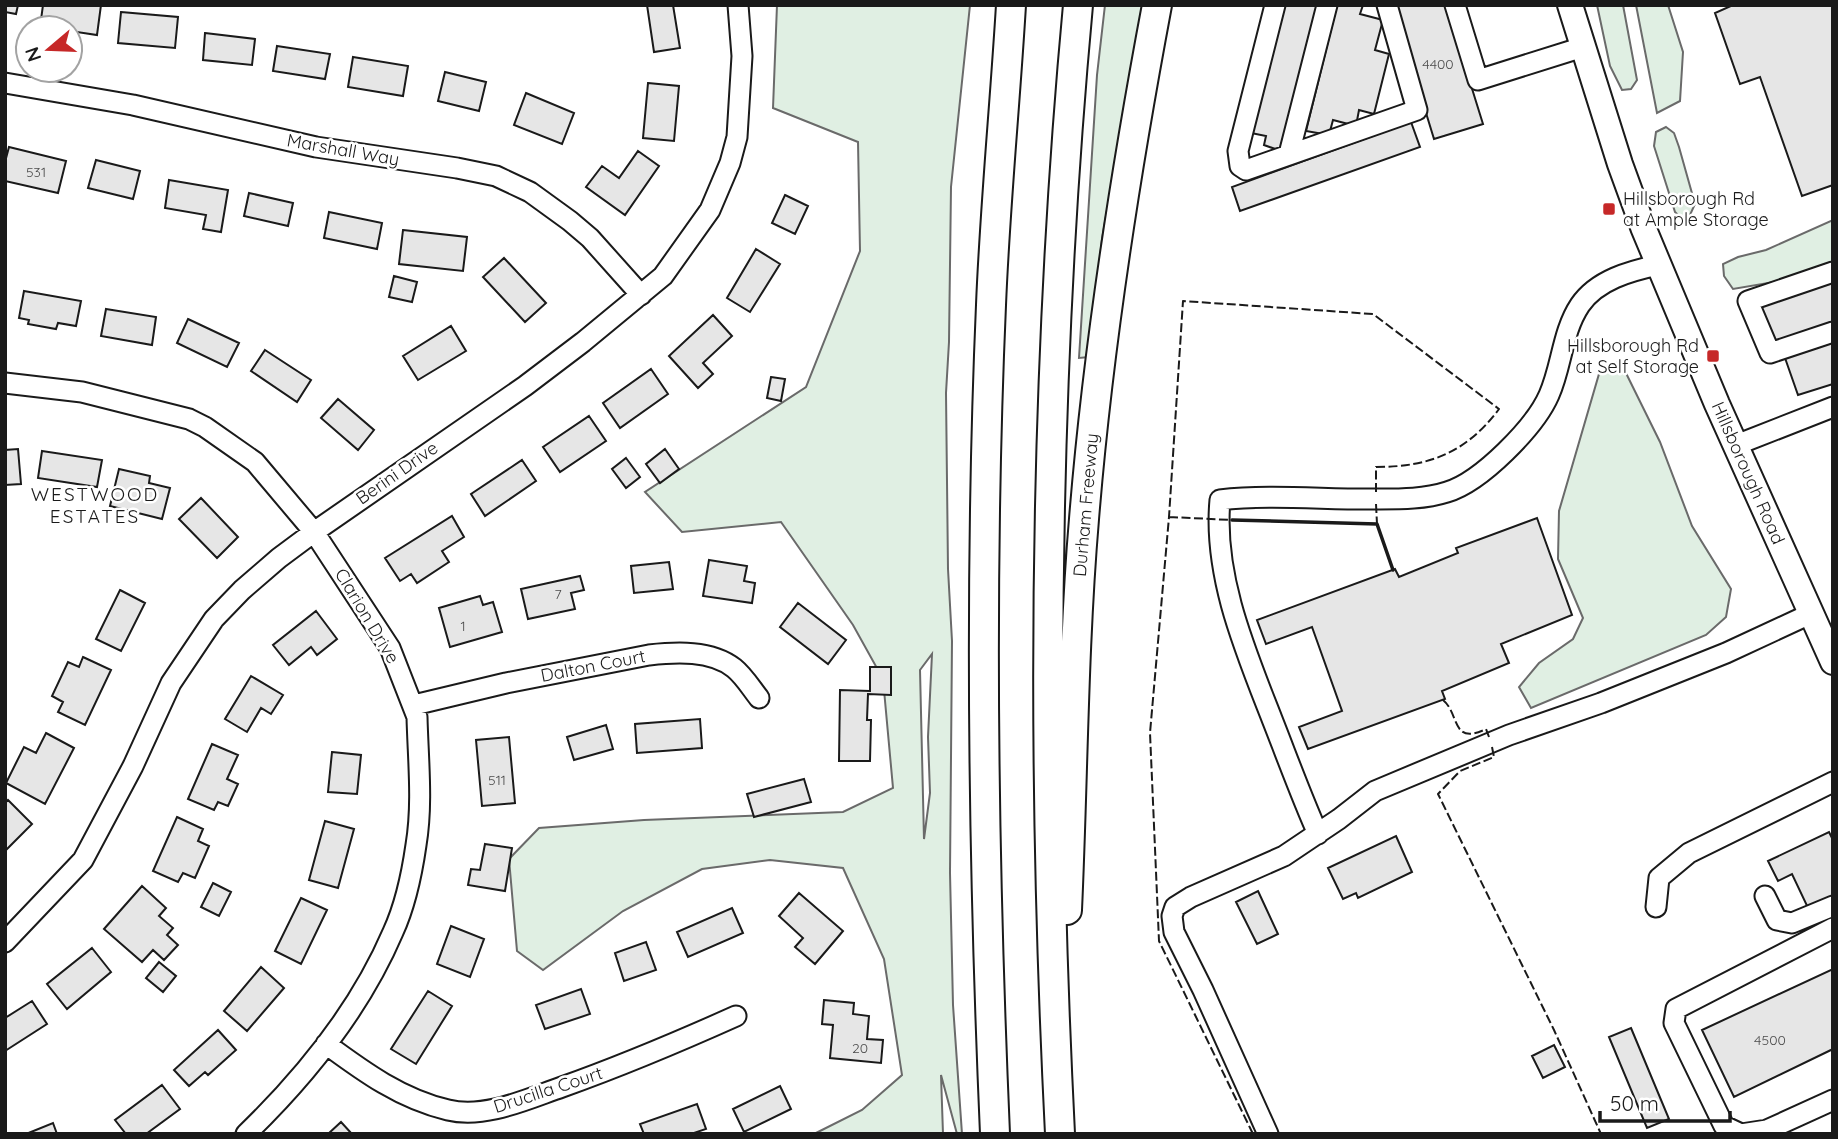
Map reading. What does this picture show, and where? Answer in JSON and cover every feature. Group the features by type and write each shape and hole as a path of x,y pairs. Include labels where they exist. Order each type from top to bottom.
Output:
{"highway":[{"path":"995,1134 986,927 984,576 993,253 1011,5"},
{"path":"1060,1134 1047,744 1049,487 1058,265 1078,5"},
{"name":"Durham Freeway","path":"1054,1008 1066,935 1077,617 1091,441 1105,312 1125,181 1157,5"}],"main road":[{"name":"Hillsborough Road","path":"1570,5 1620,164 1658,265 1833,662"}],"street":[{"name":"Berini Drive","path":"5,942 83,860 133,766 171,683 214,619 260,574 314,532 525,386 663,276 710,210 730,163 738,130 741,88 742,56 738,5"},
{"path":"1275,5 1238,151 1240,166 1246,170 1417,110 1387,5"},
{"path":"1289,155 1327,5"},
{"path":"1455,5 1478,80 1583,47"},
{"name":"Marshall Way","path":"5,83 132,105 316,147 496,176 530,192 590,237 641,295"},
{"path":"1318,834 1298,790 1235,616 1218,533 1220,500 1416,498 1449,492 1480,474 1535,419 1549,394 1569,327 1581,304 1597,288 1622,274 1658,265"},
{"path":"1833,272 1748,301 1770,353 1833,332"},
{"name":"Clarion Drive","path":"5,383 82,392 171,414 205,427 255,462 314,532 390,648 414,705 417,717 419,818 416,845 394,932 351,1011 282,1099 246,1134"},
{"path":"1736,445 1833,407"},
{"path":"1268,1134 1174,932 1174,907 1284,856 1375,791 1509,735 1601,703 1727,653 1810,614"},
{"name":"Dalton Court","path":"414,705 506,683 649,655 672,653 708,657 733,668 759,698"},
{"path":"1656,907 1659,878 1689,853 1833,782"},
{"path":"1765,896 1777,920 1792,923 1833,906"},
{"path":"1833,928 1676,1009 1674,1023 1724,1126 1741,1134 1767,1130 1833,1100"},
{"name":"Drucilla Court","path":"326,1044 383,1085 448,1110 471,1112 527,1099 603,1073 736,1016"}],"green space":[{"path":"777,5 970,5 951,187 946,393 948,569 952,641 950,873 953,1005 962,1134 957,1134 941,1075 943,1134 814,1134 862,1110 902,1075 884,959 843,868 770,860 702,869 623,911 543,970 517,951 509,859 539,828 644,820 843,812 893,788 883,679 853,625 781,522 682,532 645,492 806,387 860,251 858,142 773,108","holes":["932,654 928,737 930,793 924,839 920,670"]},
{"path":"1105,5 1143,5 1102,239 1089,357 1079,358 1097,75"},
{"path":"1597,5 1623,5 1637,80 1631,89 1622,90 1610,66"},
{"path":"1636,5 1668,5 1683,52 1680,101 1657,113"},
{"path":"1666,127 1674,133 1695,204 1690,215 1681,218 1675,212 1654,146 1656,132"},
{"path":"1833,220 1833,266 1798,278 1733,289 1724,276 1723,264 1766,250"},
{"path":"1620,361 1660,442 1692,526 1731,589 1726,617 1706,635 1531,708 1519,687 1539,663 1573,639 1583,618 1558,559 1559,511 1599,374"}],"building":[{"path":"5,5 18,5 16,14 5,12"},
{"path":"43,5 101,5 97,35 84,33 84,14 42,14"},
{"path":"647,5 673,5 680,48 654,52"},
{"path":"1284,5 1317,5 1281,151 1264,145 1266,136 1251,133"},
{"path":"1337,5 1363,5 1360,14 1383,20 1375,50 1389,54 1374,114 1359,110 1356,126 1333,120 1329,135 1306,131"},
{"path":"1393,5 1446,5 1483,124 1434,139"},
{"path":"1733,5 1833,5 1833,185 1802,196 1760,77 1740,84 1715,13"},
{"path":"121,12 178,17 175,48 118,43"},
{"path":"205,33 255,39 252,65 203,60"},
{"path":"277,46 330,54 325,79 273,71"},
{"path":"353,57 408,66 403,96 348,87"},
{"path":"445,72 486,82 479,111 438,101"},
{"path":"648,83 679,86 674,141 643,138"},
{"path":"526,93 574,113 562,144 514,125"},
{"path":"1411,122 1420,147 1240,211 1232,187"},
{"path":"9,147 66,161 58,193 5,181 5,162"},
{"path":"638,151 659,166 625,215 586,187 602,166 619,178"},
{"path":"96,160 140,171 133,199 88,188"},
{"path":"169,180 228,190 221,232 203,229 206,215 165,208"},
{"path":"249,193 293,203 288,226 244,216"},
{"path":"785,195 808,206 795,234 772,223"},
{"path":"329,212 382,223 377,249 324,238"},
{"path":"403,230 467,237 463,271 399,264"},
{"path":"756,249 780,264 750,312 727,298"},
{"path":"504,258 546,303 525,322 483,277"},
{"path":"394,276 417,282 412,302 389,297"},
{"path":"1833,282 1833,324 1773,344 1760,306"},
{"path":"24,291 81,301 76,326 58,323 56,329 28,324 29,320 19,318"},
{"path":"106,309 156,317 152,345 101,336"},
{"path":"713,315 732,336 703,363 713,374 698,388 669,356"},
{"path":"188,319 239,343 227,367 177,343"},
{"path":"451,326 466,351 418,380 403,356"},
{"path":"1833,342 1833,384 1798,395 1785,358"},
{"path":"265,350 311,380 297,402 251,371"},
{"path":"651,369 668,394 620,428 603,403"},
{"path":"771,377 785,379 781,401 767,398"},
{"path":"338,399 374,430 358,450 321,418"},
{"path":"589,416 606,441 560,472 543,447"},
{"path":"18,449 21,484 5,485 5,450"},
{"path":"665,449 679,469 660,483 646,464"},
{"path":"42,451 102,460 97,487 38,478"},
{"path":"626,458 640,477 626,488 612,469"},
{"path":"522,460 536,481 485,516 471,494"},
{"path":"119,469 150,476 149,483 170,488 162,519 110,506"},
{"path":"201,498 238,537 217,558 179,519"},
{"path":"452,516 464,537 442,551 449,562 417,583 411,574 400,581 385,558"},
{"path":"1537,518 1572,615 1501,644 1509,663 1442,691 1445,699 1308,749 1299,727 1342,711 1312,627 1266,644 1257,620 1395,569 1399,577 1458,553 1456,548"},
{"path":"709,560 747,566 744,581 755,583 752,603 703,596"},
{"path":"669,562 673,589 634,593 631,566"},
{"path":"580,576 584,590 571,593 575,609 528,619 521,589"},
{"path":"120,590 145,603 121,651 96,639"},
{"path":"480,596 483,605 493,602 502,632 450,647 439,608"},
{"path":"798,603 846,640 828,664 780,627"},
{"path":"316,611 337,639 317,655 311,647 289,665 273,645"},
{"path":"83,657 111,670 85,725 58,712 63,702 52,696 68,662 79,667"},
{"path":"870,667 891,667 891,695 868,694 867,720 871,720 870,761 839,761 840,690 870,691"},
{"path":"251,676 283,695 271,714 261,708 247,732 225,719"},
{"path":"700,719 702,748 637,753 635,724"},
{"path":"606,725 613,749 574,760 567,737"},
{"path":"46,733 74,748 45,804 6,783 24,747 36,753"},
{"path":"509,737 515,803 482,806 476,740"},
{"path":"212,744 238,755 227,779 238,784 228,806 218,802 214,810 188,799"},
{"path":"332,752 361,755 357,794 328,792"},
{"path":"804,779 811,802 754,817 747,794"},
{"path":"8,800 32,824 5,851 5,803"},
{"path":"177,817 203,829 198,841 209,846 195,878 183,873 178,882 153,871"},
{"path":"325,821 354,829 338,888 309,880"},
{"path":"1829,832 1833,840 1833,899 1809,910 1792,874 1778,881 1768,861"},
{"path":"1396,836 1412,872 1358,898 1356,893 1343,899 1328,868"},
{"path":"485,844 512,848 505,891 468,885 471,869 480,870"},
{"path":"213,883 231,892 219,916 201,907"},
{"path":"142,886 166,908 159,916 173,928 167,935 178,945 164,960 153,950 142,962 104,929"},
{"path":"1258,891 1278,934 1257,944 1236,902"},
{"path":"799,893 843,931 815,964 795,947 803,938 779,916"},
{"path":"301,898 327,910 301,964 275,951"},
{"path":"732,908 743,933 688,957 677,932"},
{"path":"451,926 484,939 470,977 437,964"},
{"path":"646,942 656,970 624,981 615,953"},
{"path":"92,948 111,972 67,1009 47,984"},
{"path":"159,962 176,976 163,992 146,978"},
{"path":"261,967 284,988 247,1031 224,1011"},
{"path":"1833,969 1833,1049 1734,1097 1702,1030"},
{"path":"581,989 590,1014 545,1029 536,1005"},
{"path":"428,991 452,1006 416,1064 391,1049"},
{"path":"824,1000 854,1003 853,1014 869,1016 867,1039 883,1040 881,1063 830,1058 833,1025 822,1024"},
{"path":"32,1001 47,1024 5,1051 5,1018"},
{"path":"1631,1028 1669,1119 1647,1128 1609,1037"},
{"path":"218,1030 236,1050 208,1075 205,1072 189,1086 174,1070"},
{"path":"1554,1045 1565,1067 1543,1078 1532,1056"},
{"path":"162,1085 180,1109 146,1134 126,1134 115,1120"},
{"path":"780,1086 791,1109 744,1132 733,1109"},
{"path":"697,1104 706,1129 691,1134 644,1134 640,1124"},
{"path":"341,1122 352,1134 328,1134"},
{"path":"53,1123 57,1134 26,1134"}],"fence":[{"path":"1253,1134 1159,941 1150,733 1169,517 1183,301 1373,314 1499,409 1460,447 1430,460 1376,467 1376,493"},
{"path":"1376,504 1377,524"},
{"path":"1169,517 1232,520"},
{"path":"1443,700 1461,731 1467,734 1486,729 1489,737"},
{"path":"1492,747 1494,757 1460,771 1438,794 1554,1030 1601,1134"}],"wall":[{"path":"1232,520 1377,524 1393,570"}],"place":[{"name":"Hillsborough Rd at Ample Storage","path":"1609,209"},
{"name":"Hillsborough Rd at Self Storage","path":"1713,356"}],"district":[{"name":"WESTWOOD ESTATES","path":"95,505"}]}
